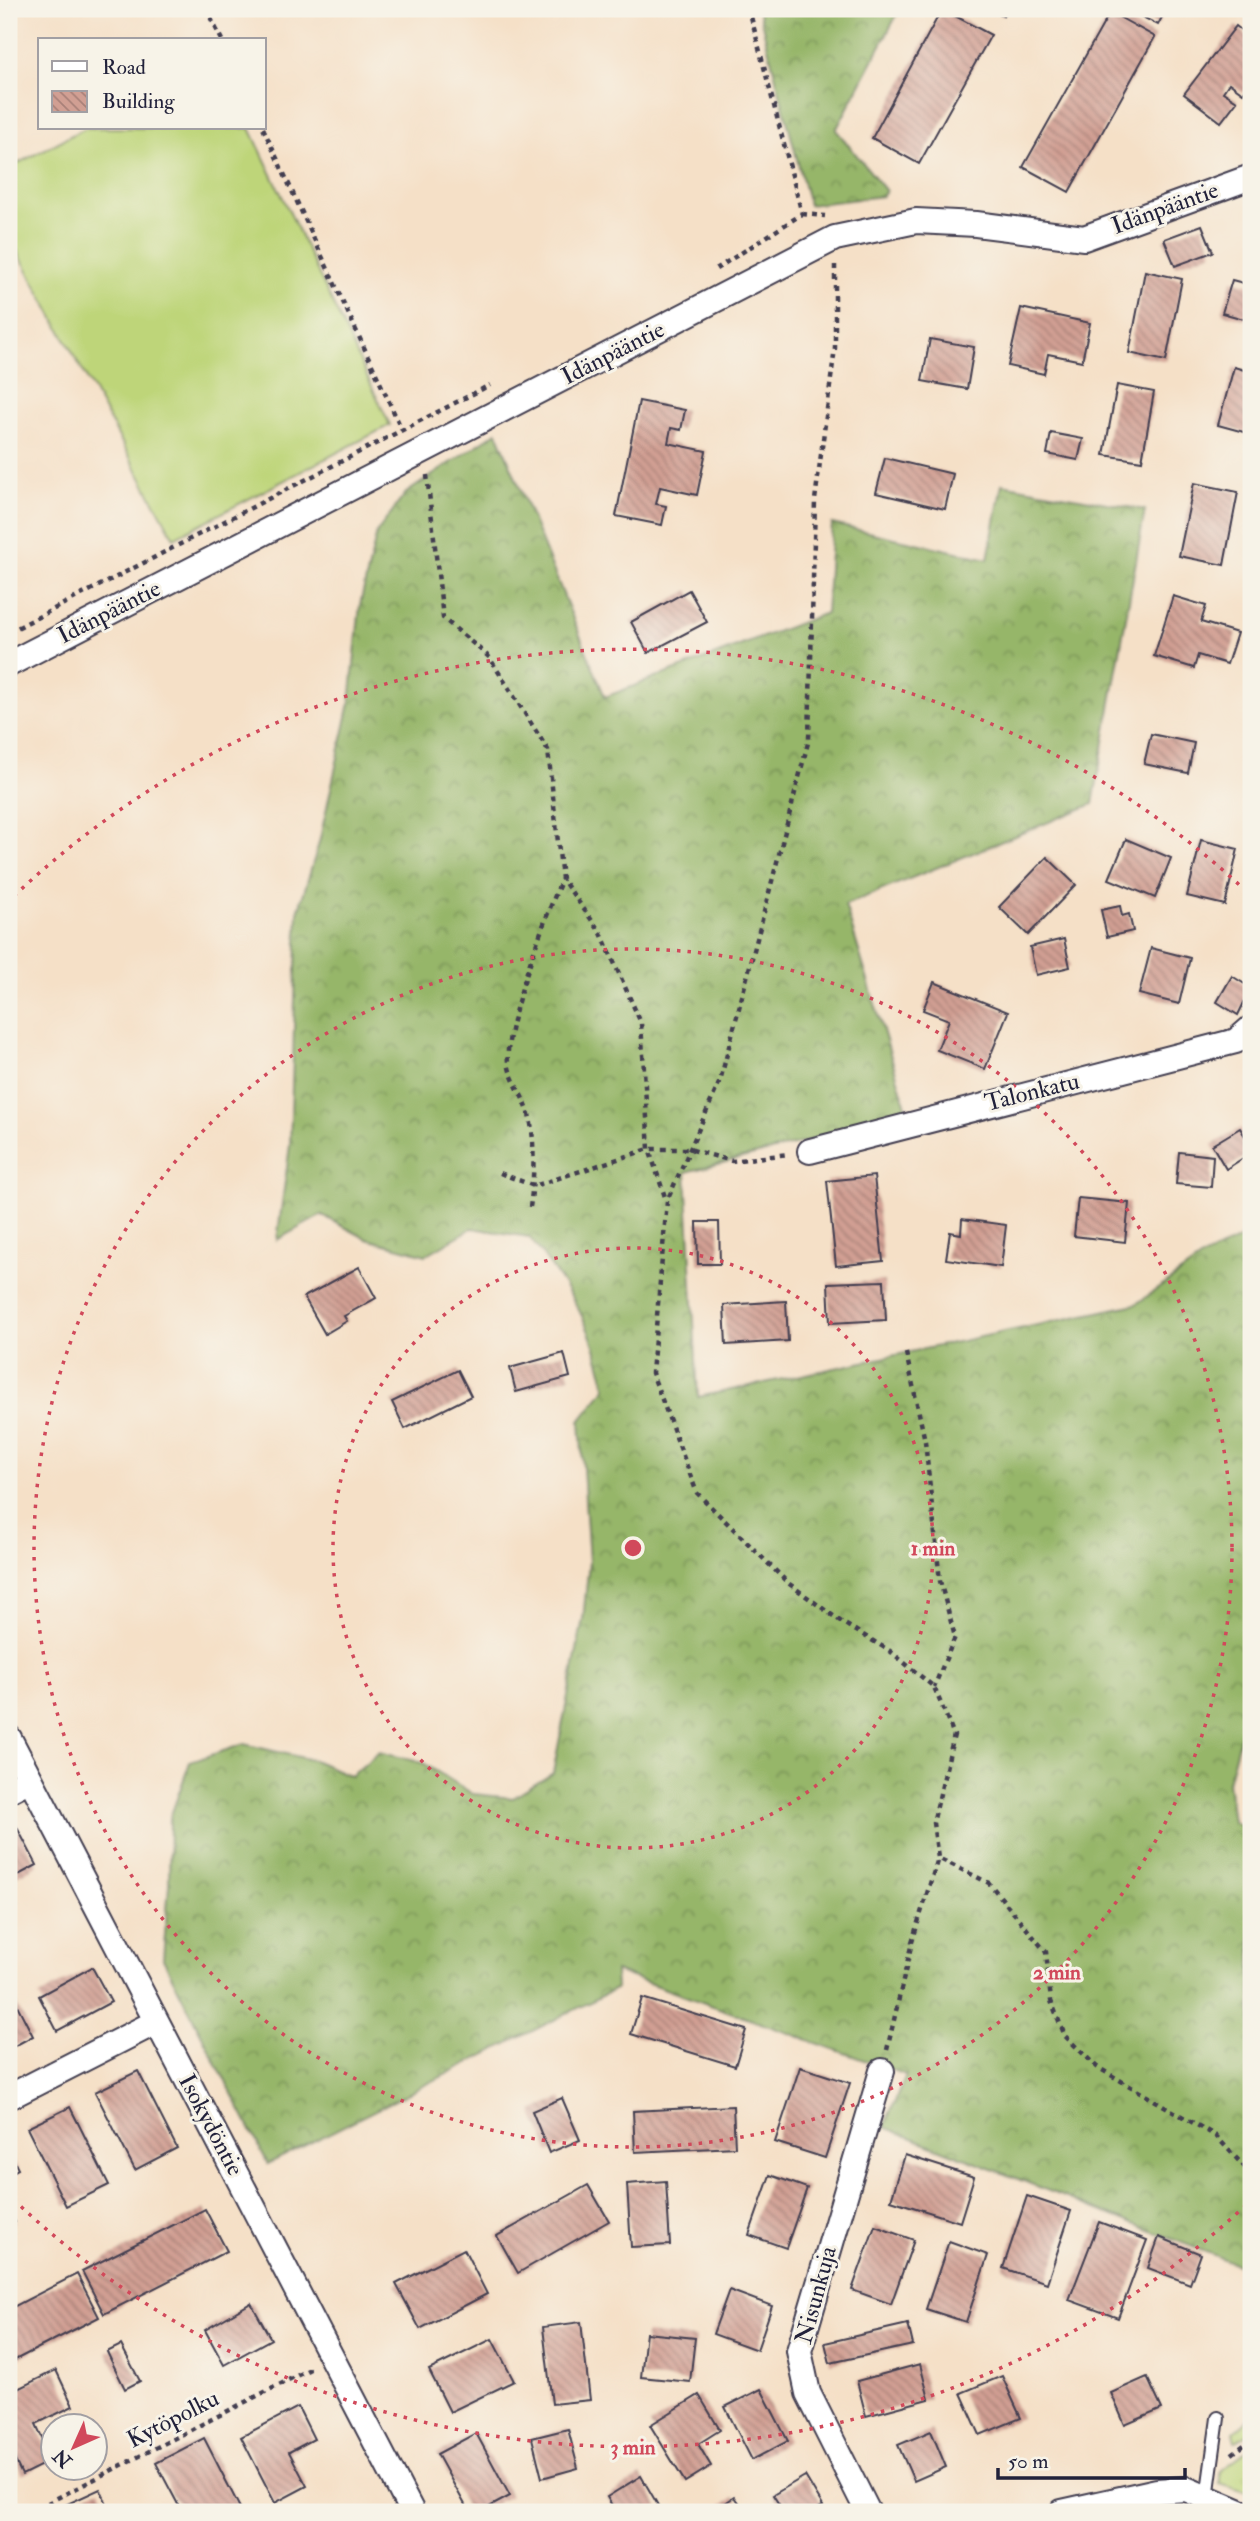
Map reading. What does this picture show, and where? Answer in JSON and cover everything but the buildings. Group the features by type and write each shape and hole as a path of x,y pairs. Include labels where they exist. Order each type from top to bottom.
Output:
{"street":[{"name":"Idänpääntie","path":"9,664 424,450 830,227 916,221 976,224 1084,238 1251,177"},
{"name":"Talonkatu","path":"810,1151 1236,1041 1251,1028"},
{"name":"Isokydöntie","path":"9,1738 19,1784 156,2022 412,2512"},
{"path":"9,2097 156,2022"},
{"name":"Nisunkuja","path":"868,2512 808,2393 799,2351 882,2071"},
{"path":"1062,2512 1157,2491 1186,2489 1240,2512"}],"lane":[{"path":"1207,2498 1218,2418"}],"path":[{"path":"206,9 221,38"},
{"path":"749,9 802,214"},
{"path":"263,130 402,430"},
{"path":"802,214 830,227"},
{"path":"710,273 802,214"},
{"path":"838,214 830,227 835,348 815,500 809,739 720,1081 667,1201 652,1373 698,1493 788,1584 843,1623 890,1651 934,1687 954,1735 933,1823 938,1858 912,1942 882,2071"},
{"path":"9,632 501,380"},
{"path":"424,450 443,618 489,657 548,750 562,879 601,933 641,1023 649,1149 667,1201"},
{"path":"530,1207 534,1186 529,1113 508,1064 508,1038 550,906 562,879"},
{"path":"500,1173 534,1186 649,1149 689,1149 733,1161 810,1151"},
{"path":"906,1353 925,1441 940,1581 955,1637 934,1687"},
{"path":"938,1858 989,1883 1046,1952 1051,2001 1065,2036 1097,2067 1216,2136 1251,2174"},
{"name":"Kytöpolku","path":"30,2512 333,2357"}],"green space":[{"path":"758,9 900,9 836,130 886,191 882,196 809,205"},
{"path":"81,130 251,130 390,425 174,538 9,236 9,168"},
{"path":"497,432 605,697 826,613 832,524 988,559 1002,484 1145,510 1093,804 845,905 909,1116 686,1172 698,1397 1136,1304 1203,1257 1251,1233 1251,1693 1228,1782 1233,1822 1251,1830 1251,2280 1242,2266 884,2127 906,2075 615,1971 616,1989 268,2164 163,1959 169,1885 170,1818 190,1762 244,1744 316,1761 351,1776 379,1752 423,1763 473,1794 513,1798 553,1773 583,1619 589,1562 580,1421 606,1388 594,1344 578,1308 529,1237 472,1228 426,1255 367,1239 322,1215 277,1240 290,1145 298,912 319,843 350,703 360,605 377,532 406,493"},
{"path":"1251,2417 1251,2431 1236,2442 1234,2432"},
{"path":"1251,2447 1251,2493 1220,2483 1220,2471"}]}
